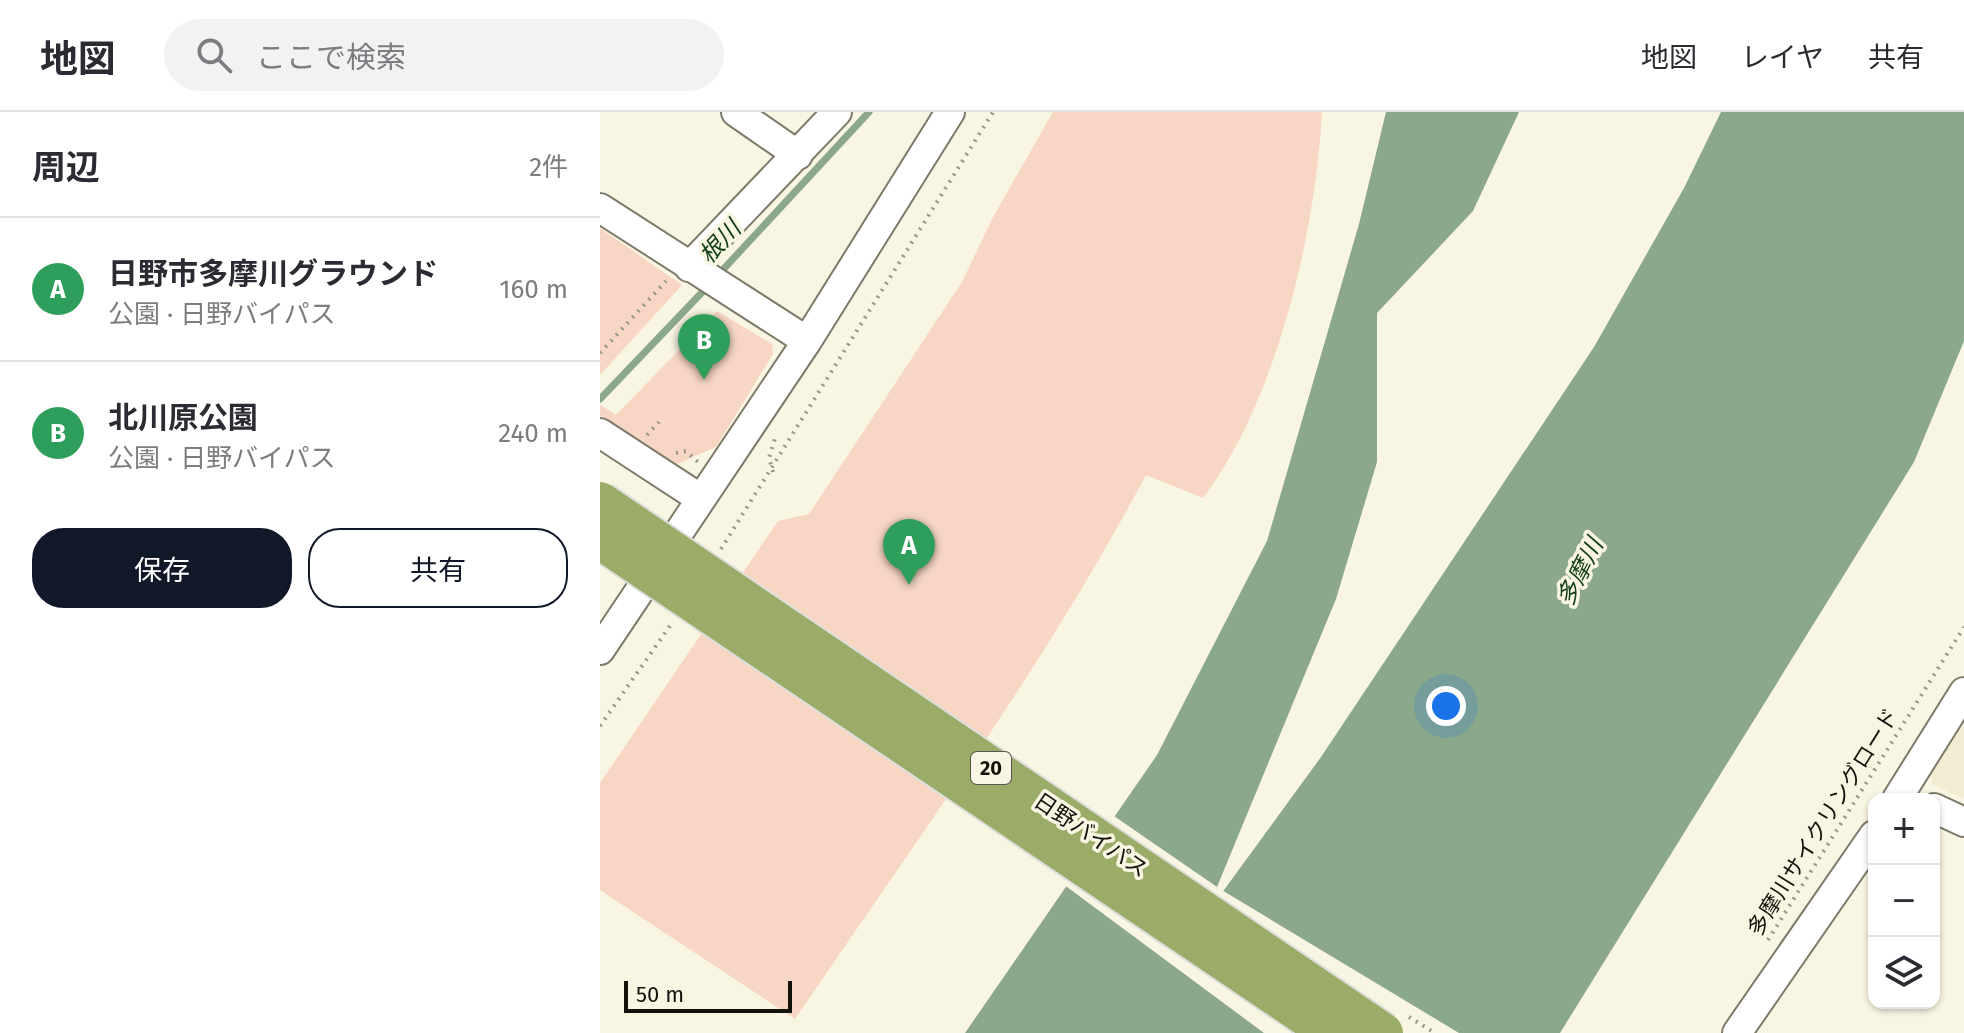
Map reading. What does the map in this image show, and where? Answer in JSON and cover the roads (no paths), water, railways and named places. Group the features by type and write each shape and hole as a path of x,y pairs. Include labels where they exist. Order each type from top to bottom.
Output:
{"highway":[{"name":"日野バイパス","path":"600,502 1383,1033"},
{"name":"日野バイパス","path":"600,539 1331,1033"}],"street":[{"path":"736,112 798,155"},
{"path":"687,271 837,112"},
{"path":"600,650 807,341 950,112"},
{"path":"600,208 687,271 807,341"},
{"path":"600,433 701,499"},
{"path":"1908,793 1964,692"},
{"path":"1940,811 1964,822"},
{"path":"1737,1033 1868,844"}],"water":[{"name":"多摩川","path":"1386,112 1519,112 1473,211 1377,313 1377,462 1336,599 1205,916 1321,757 1594,347 1684,188 1721,112 1964,112 1964,341 1914,462 1560,1033 965,1033 1157,755 1267,541 1359,224"}],"waterway":[{"name":"根川","path":"718,275 869,112"},
{"name":"根川","path":"600,399 710,284"}],"place":[{"name":"北川原公園","path":"704,380"},
{"name":"日野市多摩川グラウンド","path":"909,585"}]}
